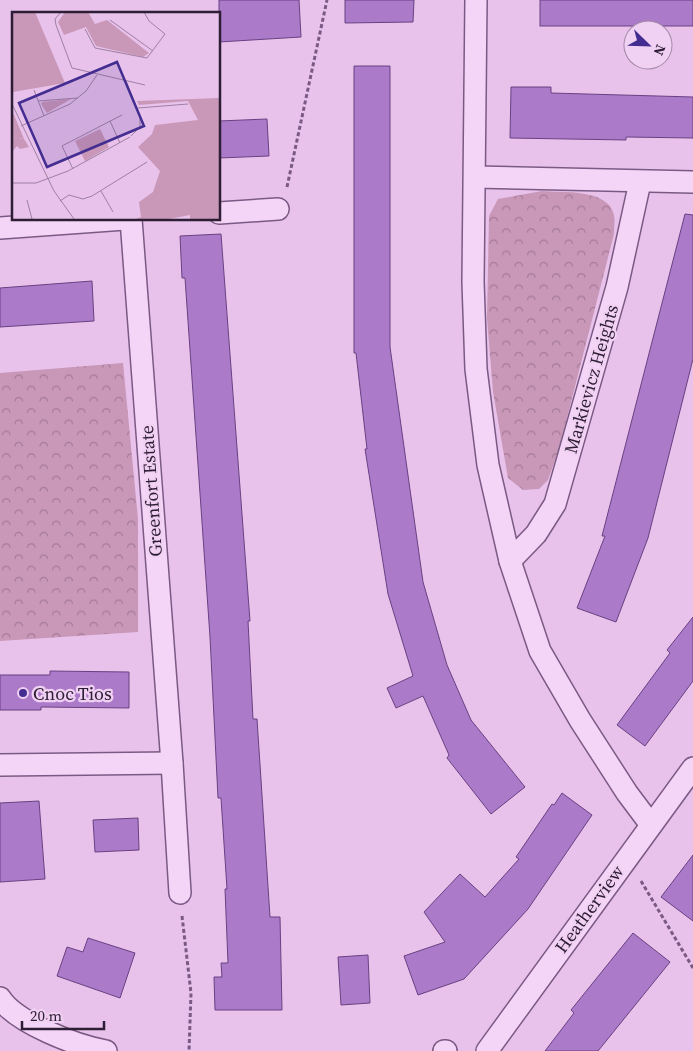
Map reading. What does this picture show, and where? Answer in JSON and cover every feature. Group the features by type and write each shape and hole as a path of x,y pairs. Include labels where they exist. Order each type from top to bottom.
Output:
{"street":[{"path":"476,0 473,282 476,368 488,465 510,561 540,651 580,720 627,793 651,825"},
{"path":"475,177 693,182"},
{"name":"Markievicz Heights","path":"510,561 536,534 555,504 617,287 640,182"},
{"path":"220,212 278,209"},
{"path":"0,228 111,220"},
{"name":"Greenfort Estate","path":"131,220 180,893"},
{"path":"0,766 172,763"},
{"name":"Heatherview","path":"487,1051 621,864 693,768"},
{"path":"0,998 6,1007 47,1032 106,1051"}],"path":[{"path":"278,209 288,185 327,0"},
{"path":"621,864 641,881 693,968"},
{"path":"180,893 191,993 189,1051"}],"green space":[{"path":"542,191 572,192 594,196 603,200 610,206 614,215 614,234 559,449 548,480 539,489 523,490 508,478 493,392 487,318 489,216 498,199"},
{"path":"123,363 138,519 138,632 0,641 0,373"}],"building":[{"path":"219,0 299,0 301,37 220,42"},
{"path":"345,0 414,0 413,22 345,23"},
{"path":"540,0 693,0 693,26 673,26 673,20 623,20 623,26 540,26"},
{"path":"354,66 390,66 390,347 423,582 447,665 471,720 525,787 491,814 447,758 449,755 423,696 396,708 387,688 413,676 388,594 365,449 367,449 356,353 354,353"},
{"path":"511,87 551,87 551,93 693,97 693,138 626,137 626,140 510,138"},
{"path":"267,119 269,156 220,158 220,121"},
{"path":"685,214 693,215 693,359 648,538 616,622 577,608 605,536 602,536"},
{"path":"221,234 250,621 248,621 253,719 257,719 270,917 280,917 282,1010 215,1010 214,977 222,977 221,963 228,963 225,889 227,889 221,798 218,798 210,637 185,278 182,278 180,236"},
{"path":"92,281 94,321 0,327 0,288"},
{"path":"693,617 693,681 645,746 617,725 670,653 667,650"},
{"path":"50,671 129,672 129,708 41,707 41,710 0,710 0,675 50,675"},
{"path":"562,793 592,815 528,909 464,979 418,995 404,956 445,942 424,912 460,874 485,897 519,859 516,857 552,804 554,805"},
{"path":"39,801 45,879 0,882 0,803"},
{"path":"138,818 139,850 95,852 93,820"},
{"path":"693,855 693,921 661,897"},
{"path":"633,933 670,962 598,1051 545,1051 574,1013 571,1010"},
{"path":"88,938 135,953 120,998 57,976 67,947 83,952"},
{"path":"368,955 370,1003 341,1005 338,957"}],"place":[{"name":"Cnoc Tios","path":"23,693"}]}
